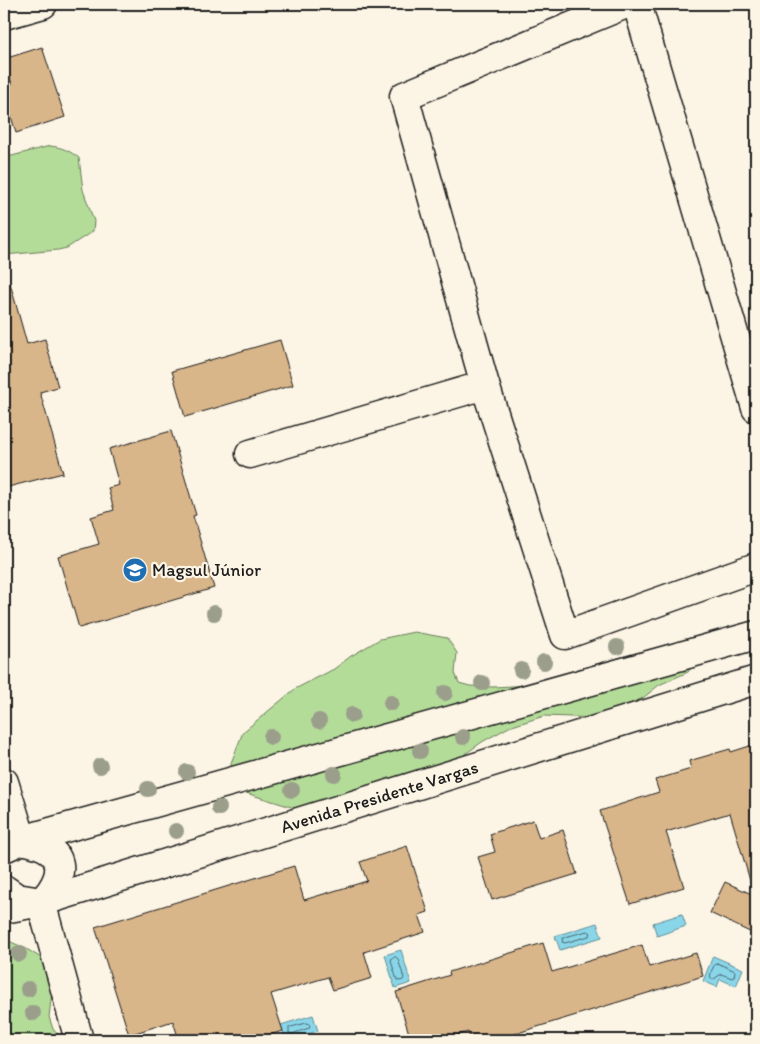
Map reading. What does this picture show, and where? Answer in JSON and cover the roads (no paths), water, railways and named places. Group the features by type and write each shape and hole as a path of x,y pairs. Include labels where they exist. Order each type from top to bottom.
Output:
{"street":[{"path":"4,16 43,4"},
{"path":"626,4 404,96 485,385 565,635 756,567"},
{"path":"637,4 756,408"},
{"path":"250,454 485,385"},
{"path":"13,844 756,635"},
{"name":"Avenida Presidente Vargas","path":"4,909 41,902 756,680"},
{"path":"4,782 13,844 4,860"},
{"path":"13,844 43,846 52,851 57,858 58,878 54,887 41,902"},
{"path":"4,889 16,898 41,902"},
{"path":"41,902 79,1040"}],"water":[{"path":"682,914 686,926 657,936 653,923"},
{"path":"597,923 602,937 560,950 555,936"},
{"path":"401,950 411,983 395,988 385,955"},
{"path":"713,956 743,969 736,986 720,979 717,987 703,981"},
{"path":"313,1015 318,1031 286,1040 281,1025"}],"place":[{"name":"Magsul Júnior","path":"135,570"}]}
